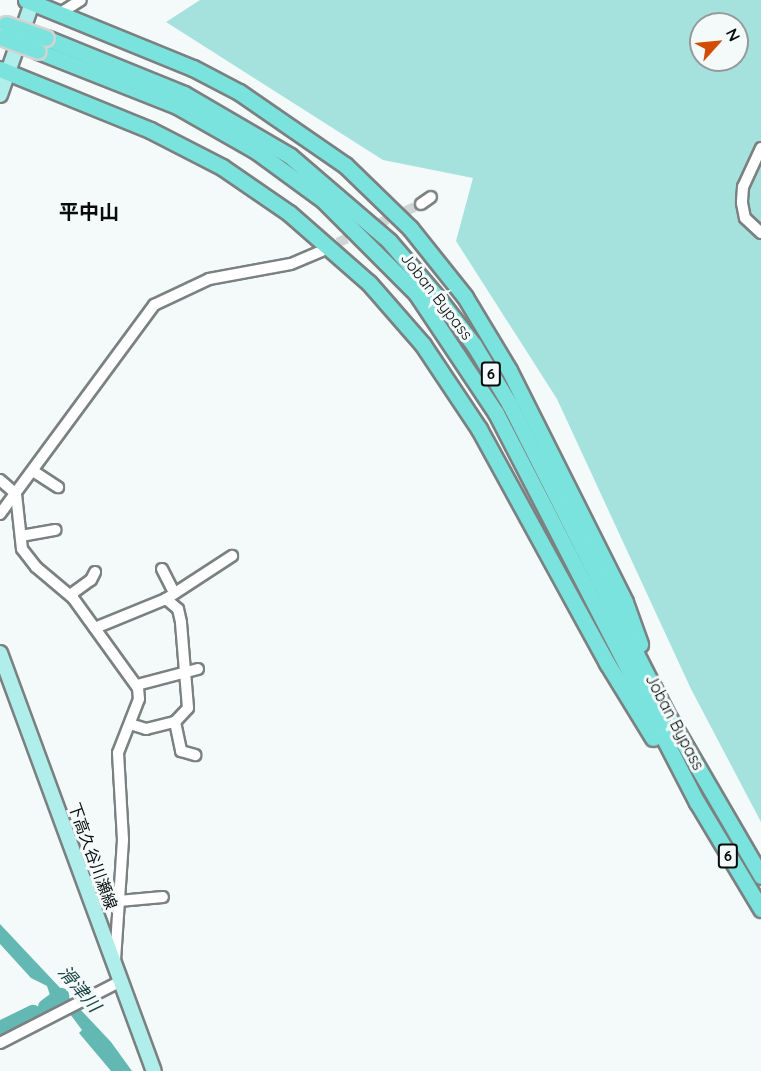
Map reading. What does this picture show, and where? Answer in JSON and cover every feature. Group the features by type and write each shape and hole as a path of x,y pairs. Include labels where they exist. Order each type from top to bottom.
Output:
{"highway":[{"path":"31,1 193,68 270,110 345,165 410,228 465,297 509,369 625,602 665,711"},
{"name":"Joban Bypass","path":"1,30 184,94 290,156 389,241 474,345 510,405 665,711 761,876"},
{"name":"Joban Bypass","path":"42,45 177,106 256,151 323,200 416,293 495,413 697,802 761,909"},
{"path":"5,71 150,130 222,167 311,230 369,283 423,345 479,429 607,663 697,802"}],"main road":[{"path":"0,95 5,71 31,1"},
{"name":"下高久谷川瀬線","path":"0,653 154,1071"}],"street":[{"path":"62,12 81,0"},
{"path":"761,148 743,187 742,202 745,218 761,233"},
{"path":"421,204 430,197"},
{"path":"0,514 154,305 209,279 291,264 321,250"},
{"path":"33,471 58,487"},
{"path":"0,480 16,494 22,549 36,567 70,595 136,685 139,699 118,763 123,823 115,965"},
{"path":"21,536 55,530"},
{"path":"95,628 170,596 232,556"},
{"path":"162,569 170,596 179,615 188,708"},
{"path":"70,595 91,580 95,572"},
{"path":"136,685 198,669"},
{"path":"130,724 146,729 175,722 188,708 199,705"},
{"path":"175,722 181,752 195,755"},
{"path":"119,901 163,897"},
{"path":"0,1043 121,981"}],"shaded area":[{"path":"200,0 761,0 761,822 691,689 557,399 456,241 473,178 383,160 166,22"},
{"path":"0,924 111,1042 132,1071 111,1071 79,1033 82,1030 70,1014 53,1004 47,986 31,978 0,944"}],"waterway":[{"name":"滑津川","path":"46,1007 61,996"},
{"path":"0,1029 33,1013"}],"tunnel":[{"path":"324,249 421,204"}],"district":[{"name":"平中山","path":"89,211"}]}
